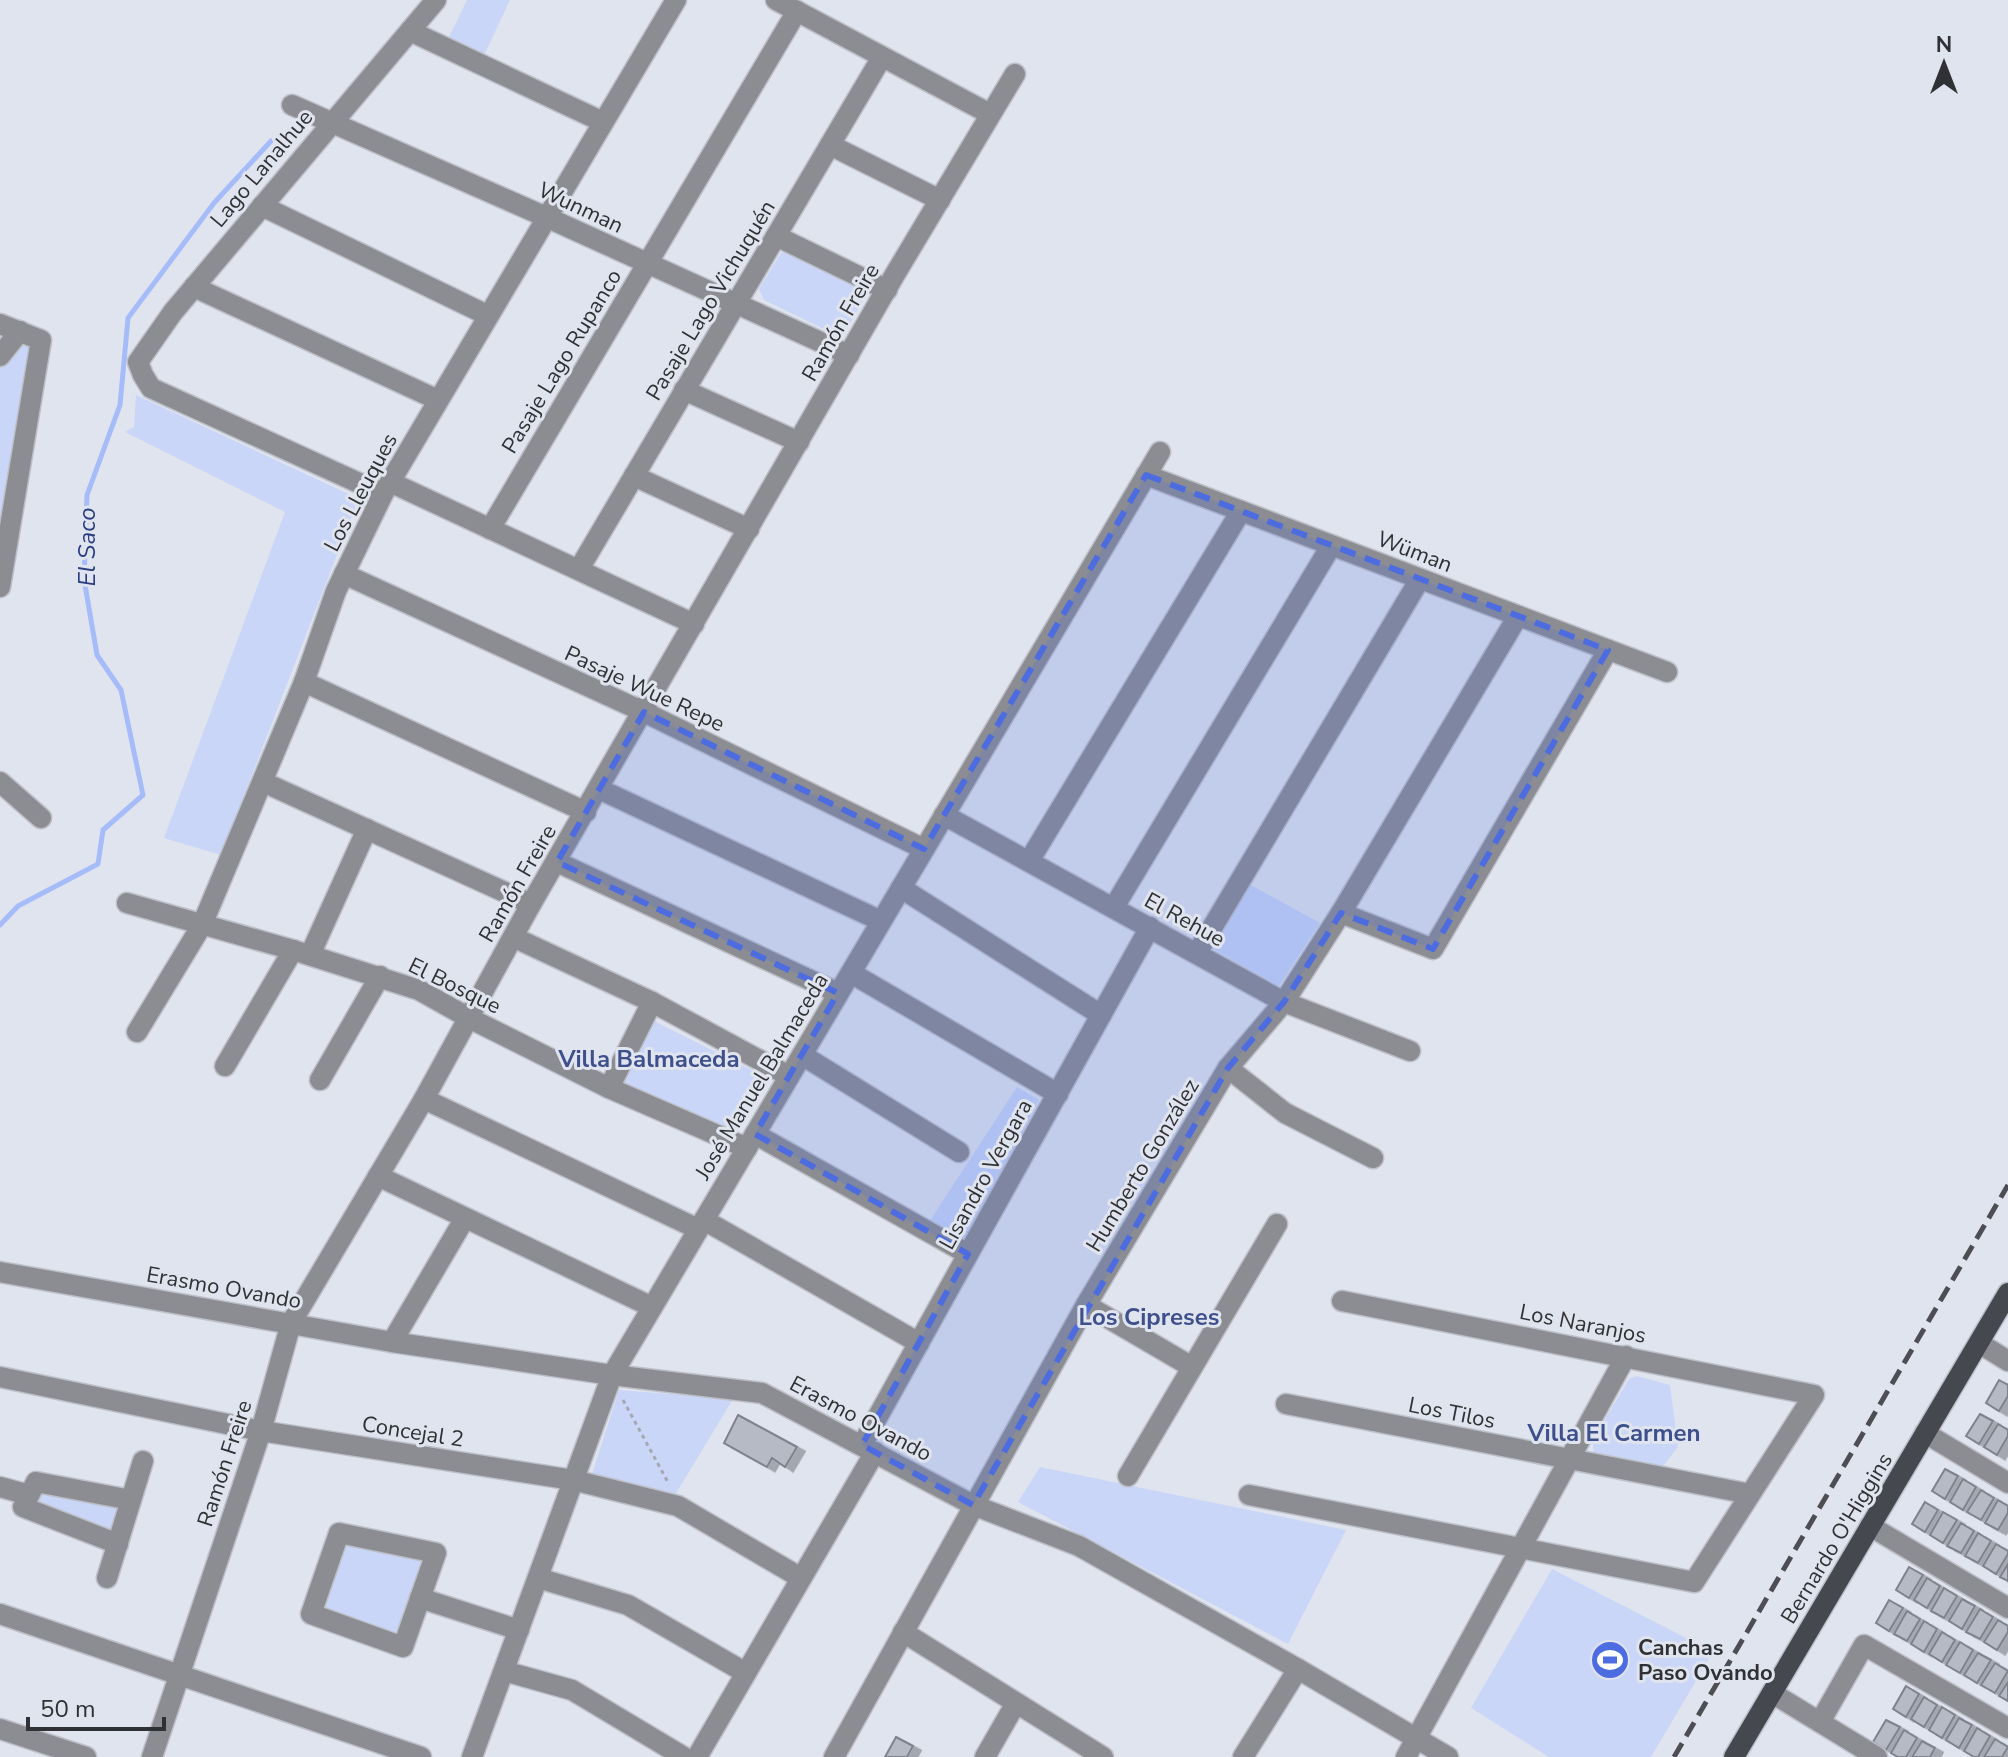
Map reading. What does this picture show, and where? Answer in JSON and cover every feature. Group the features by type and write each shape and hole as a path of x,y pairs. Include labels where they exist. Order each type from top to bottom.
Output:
{"main road":[{"name":"Bernardo O'Higgins","path":"1734,1757 2008,1293"}],"street":[{"name":"Lago Lanalhue","path":"386,488 162,394 151,388 143,375 139,359 194,287 436,0"},
{"name":"Los Lleuques","path":"137,1032 202,925 304,682 344,574 386,488 676,0"},
{"path":"776,0 990,114"},
{"name":"Pasaje Lago Rupanco","path":"490,529 797,11"},
{"path":"410,31 603,122"},
{"name":"Pasaje Lago Vichuquén","path":"579,569 882,57"},
{"name":"Ramón Freire","path":"152,1757 261,1431 291,1323 424,1099 531,904 1015,74"},
{"name":"Wunman","path":"292,105 849,355"},
{"path":"830,145 940,200"},
{"path":"262,206 487,315"},
{"path":"776,236 887,290"},
{"path":"194,287 438,400"},
{"path":"0,324 41,340 0,587"},
{"path":"0,356 20,331"},
{"path":"684,390 799,442"},
{"name":"José Manuel Balmaceda","path":"472,1757 612,1375 1160,452"},
{"name":"Wüman","path":"1146,475 1667,672"},
{"path":"634,476 749,529"},
{"path":"386,488 490,529 694,624"},
{"path":"1029,861 1241,511"},
{"path":"1114,907 1331,546"},
{"name":"Pasaje Wue Repe","path":"344,574 644,712 924,849"},
{"path":"1197,953 1420,579"},
{"name":"Humberto González","path":"834,1757 1086,1305 1228,1068 1284,1002 1341,913 1518,616"},
{"path":"1341,913 1433,949 1608,650"},
{"path":"304,682 586,812"},
{"path":"0,782 41,818"},
{"path":"263,782 531,904"},
{"path":"599,789 881,921"},
{"name":"El Rehue","path":"944,815 1284,1002 1410,1051"},
{"path":"225,1066 301,953 367,829"},
{"path":"557,862 838,993"},
{"path":"901,888 1101,1015"},
{"name":"El Bosque","path":"127,903 419,990 609,1088 751,1141 968,1254"},
{"name":"Lisandro Vergara","path":"697,1757 801,1578 869,1448 919,1343 1150,927"},
{"path":"513,937 652,1002 789,1076"},
{"path":"851,973 1058,1094"},
{"path":"320,1080 380,976"},
{"path":"609,1088 652,1002"},
{"path":"802,1055 959,1152"},
{"path":"1228,1068 1285,1113 1373,1158"},
{"path":"424,1099 701,1224 919,1343"},
{"path":"378,1176 652,1307"},
{"path":"392,1342 465,1218"},
{"path":"1128,1476 1277,1224"},
{"name":"Erasmo Ovando","path":"0,1272 392,1342 612,1375 762,1393 973,1505 1079,1546 1448,1757"},
{"name":"Los Naranjos","path":"1342,1301 1814,1395 1750,1494"},
{"path":"1086,1305 1192,1367"},
{"path":"1979,1343 2008,1361"},
{"path":"1406,1757 1626,1356"},
{"name":"Concejal 2","path":"0,1377 261,1431 573,1480 678,1506 801,1578"},
{"name":"Los Tilos","path":"1286,1404 1750,1494"},
{"path":"1925,1433 2008,1483"},
{"path":"107,1578 143,1461"},
{"path":"118,1544 23,1507 36,1482 131,1500"},
{"path":"0,1487 29,1495"},
{"path":"1249,1495 1694,1582 1750,1494"},
{"path":"1870,1526 2008,1608"},
{"path":"339,1533 436,1553 420,1598 403,1647 311,1614 339,1533"},
{"path":"538,1578 628,1605 746,1673"},
{"path":"420,1598 519,1630"},
{"path":"0,1614 421,1757"},
{"path":"903,1632 1103,1757"},
{"path":"1820,1722 1864,1645 2008,1728"},
{"path":"1243,1757 1298,1669"},
{"path":"504,1671 572,1690 684,1757"},
{"path":"1772,1693 1877,1757"},
{"path":"985,1757 1016,1703"},
{"path":"0,1729 86,1757"}],"path":[{"path":"621,1395 675,1495"}],"highlighted area":[{"path":"1146,475 1608,650 1433,949 1341,913 1284,1002 1228,1068 973,1505 862,1445 968,1254 755,1134 838,993 557,862 644,712 924,849"}],"shaded area":[{"path":"467,0 510,0 484,55 448,39"},
{"path":"792,251 861,287 863,301 847,329 834,334 764,300 759,289 781,253"},
{"path":"21,338 36,344 0,572 0,362"},
{"path":"136,395 353,496 355,508 221,855 164,838 285,512 125,432 134,427"},
{"path":"1249,884 1320,923 1279,986 1213,949"},
{"path":"652,1020 760,1074 723,1130 621,1085"},
{"path":"1017,1087 1039,1100 965,1241 929,1222"},
{"path":"1637,1376 1670,1385 1678,1447 1663,1466 1594,1453 1592,1441 1629,1379"},
{"path":"619,1390 733,1399 675,1495 592,1474"},
{"path":"1040,1467 1346,1530 1288,1644 1018,1502"},
{"path":"36,1482 131,1500 117,1543 24,1507"},
{"path":"339,1534 435,1553 402,1645 312,1613"},
{"path":"1552,1569 1713,1652 1651,1757 1549,1757 1471,1708"}],"building":[{"path":"1999,1380 2008,1385 2008,1396 1999,1411 1986,1403"},
{"path":"1980,1414 1993,1421 1979,1444 1966,1436"},
{"path":"738,1415 797,1447 785,1467 772,1458 767,1467 724,1443"},
{"path":"1998,1424 2008,1430 2008,1436 1997,1455 1984,1447"},
{"path":"1945,1469 1958,1476 1945,1499 1932,1491"},
{"path":"1963,1479 1976,1487 1963,1510 1950,1502"},
{"path":"1981,1490 1994,1498 1981,1520 1967,1512"},
{"path":"1998,1500 2008,1506 2008,1513 1998,1530 1985,1523"},
{"path":"1925,1502 1938,1510 1925,1532 1912,1524"},
{"path":"1943,1512 1957,1520 1943,1543 1930,1535"},
{"path":"1961,1523 1974,1531 1961,1553 1947,1546"},
{"path":"1978,1533 1991,1541 1978,1563 1965,1556"},
{"path":"1996,1544 2008,1554 1996,1574 1983,1566"},
{"path":"2008,1564 2008,1581 2000,1577"},
{"path":"1909,1567 1923,1575 1909,1598 1896,1590"},
{"path":"1927,1578 1940,1586 1927,1608 1914,1600"},
{"path":"1944,1588 1957,1596 1944,1618 1931,1611"},
{"path":"1962,1599 1975,1606 1962,1629 1949,1621"},
{"path":"1889,1600 1903,1608 1889,1631 1876,1623"},
{"path":"1980,1609 1993,1617 1980,1639 1966,1632"},
{"path":"1907,1611 1920,1619 1907,1641 1894,1634"},
{"path":"1998,1620 2008,1626 2008,1632 1997,1650 1984,1642"},
{"path":"1924,1621 1937,1629 1924,1652 1911,1644"},
{"path":"1942,1632 1955,1640 1942,1662 1929,1654"},
{"path":"1960,1642 1973,1650 1960,1673 1946,1665"},
{"path":"1978,1653 1991,1660 1977,1683 1964,1675"},
{"path":"1995,1663 2008,1671 1995,1693 1981,1685"},
{"path":"2008,1682 2008,1701 1999,1696"},
{"path":"1906,1686 1919,1694 1906,1717 1893,1709"},
{"path":"1924,1697 1937,1705 1924,1727 1911,1719"},
{"path":"1942,1707 1955,1715 1942,1738 1929,1730"},
{"path":"1959,1718 1972,1725 1959,1748 1946,1740"},
{"path":"1886,1720 1900,1727 1886,1750 1873,1742"},
{"path":"1977,1728 1990,1736 1978,1757 1974,1757 1964,1751"},
{"path":"1904,1730 1917,1738 1906,1757 1898,1757 1891,1753"},
{"path":"896,1737 913,1746 907,1757 885,1757"},
{"path":"1995,1739 2008,1747 2002,1757 1984,1757"},
{"path":"1922,1741 1935,1748 1930,1757 1912,1757"}],"waterway":[{"name":"El Saco","path":"0,925 18,906 98,864 103,830 143,795 121,690 97,655 84,579 87,495 120,405 128,318 214,203 271,141"}],"railway":[{"path":"1674,1757 2008,1185"}],"place":[{"name":"Canchas Paso Ovando","path":"1610,1660"}],"district":[{"name":"Villa Balmaceda","path":"649,1059"},
{"name":"Los Cipreses","path":"1149,1317"},
{"name":"Villa El Carmen","path":"1614,1433"}]}
